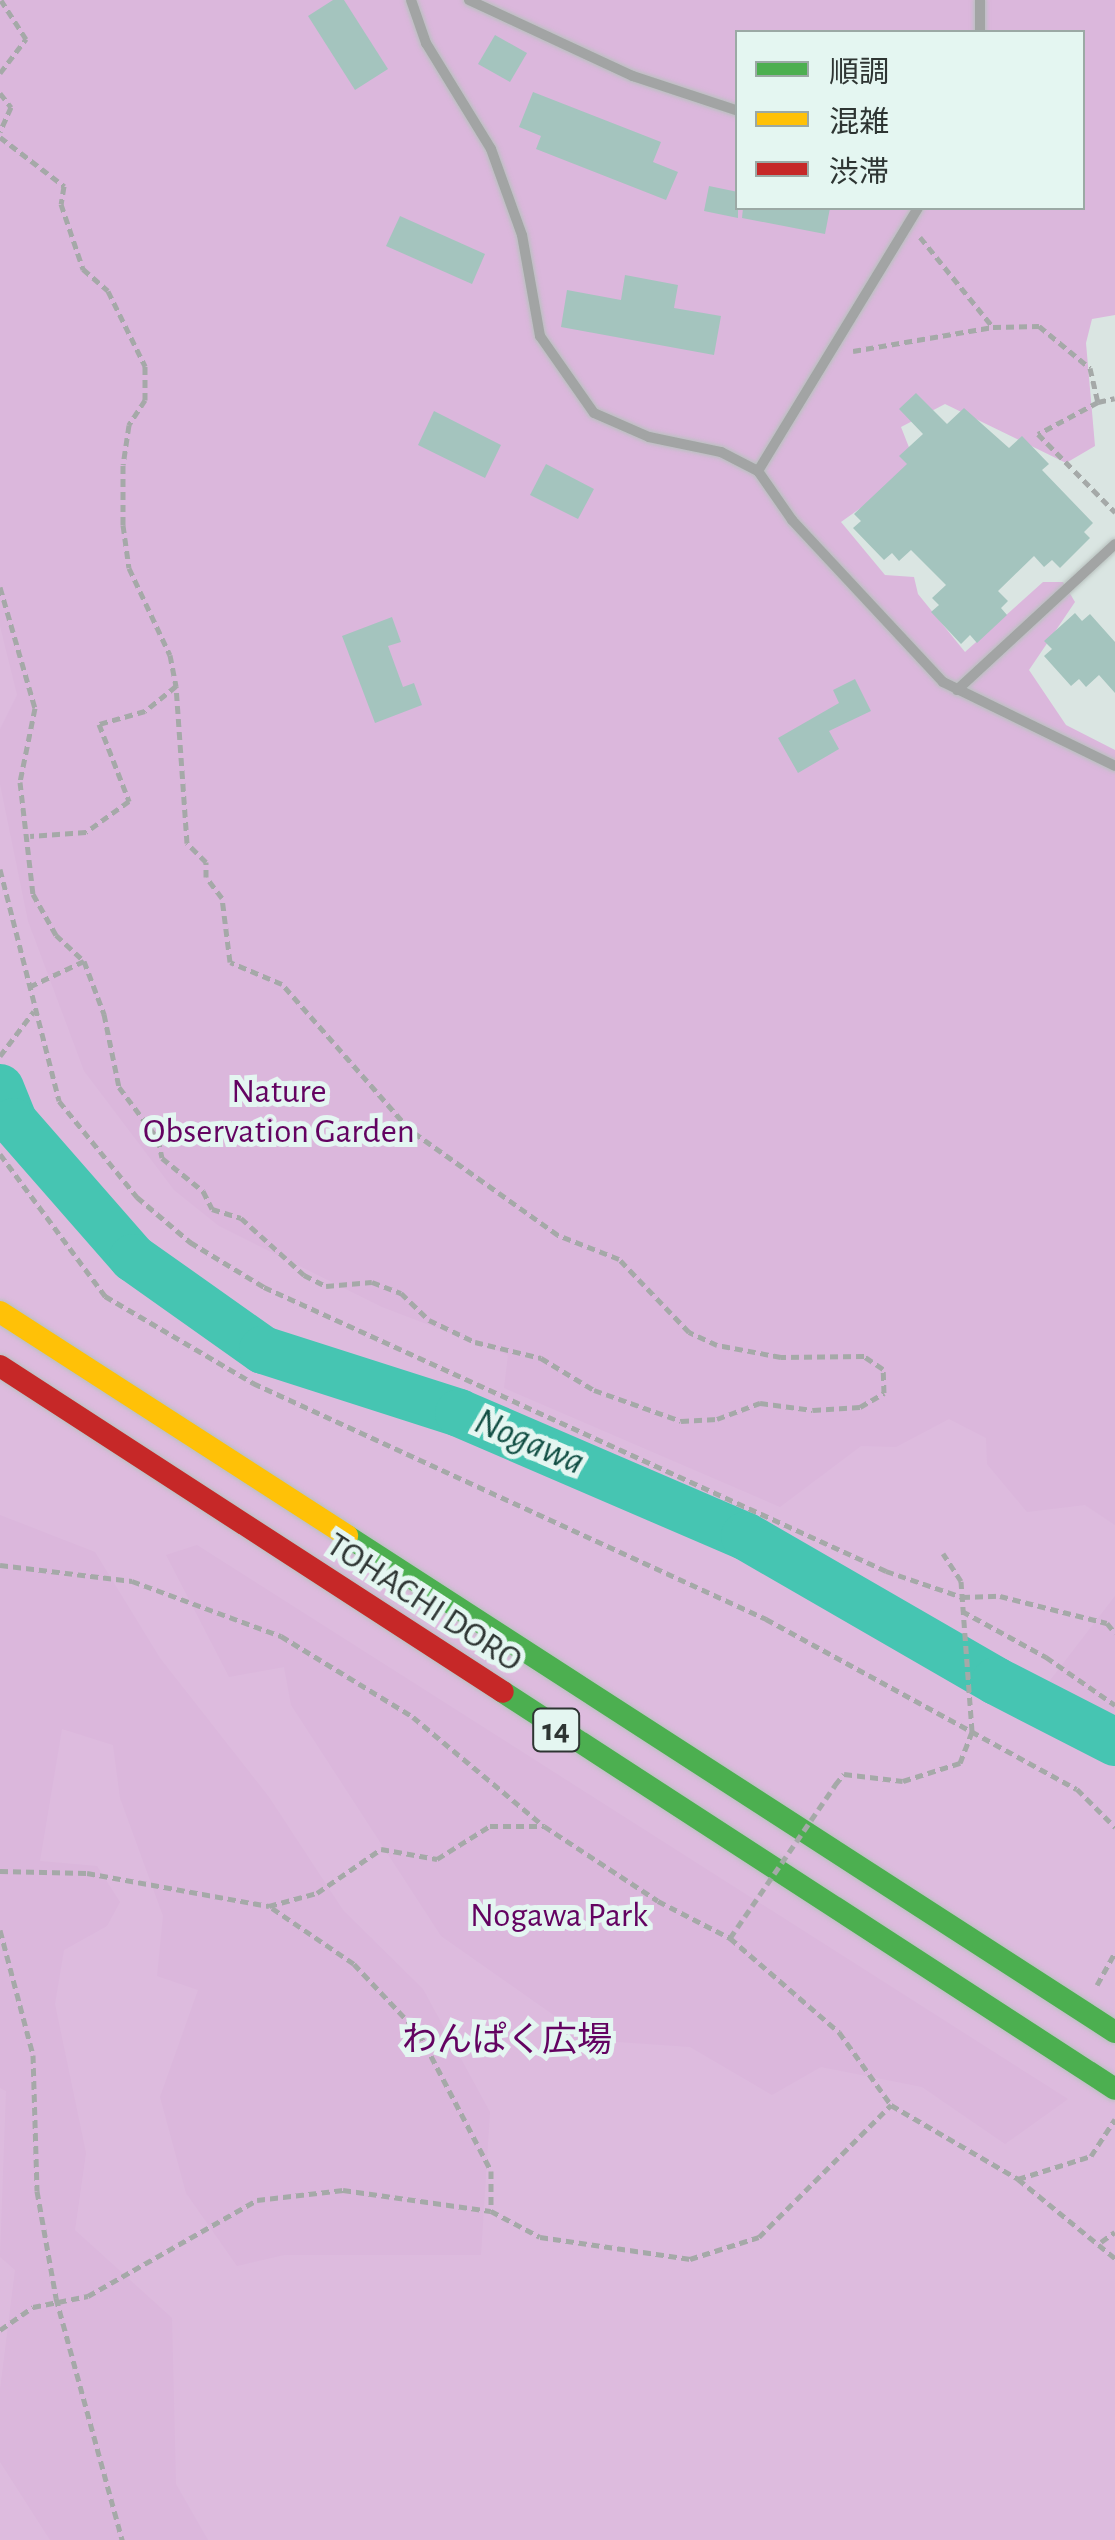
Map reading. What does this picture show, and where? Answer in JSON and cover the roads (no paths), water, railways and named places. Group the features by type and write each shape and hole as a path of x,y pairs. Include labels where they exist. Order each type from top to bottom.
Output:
{"main road":[{"name":"TOHACHI DORO","path":"0,1312 1115,2032"},
{"name":"TOHACHI DORO","path":"0,1366 1115,2089"}],"lane":[{"path":"411,0 426,43 491,150 522,234 540,336 575,391 616,426 721,452 758,471 792,520 919,662 957,690 1115,766"},
{"path":"468,0 633,76 735,110"},
{"path":"980,0 980,30"},
{"path":"758,471 832,354 913,210"},
{"path":"957,690 1115,544"}],"waterway":[{"name":"Nogawa","path":"0,1088 14,1122 133,1258 263,1350 459,1413 745,1536 996,1681 1115,1742"}],"park label":[{"name":"Nature Observation Garden","path":"279,1112"},
{"name":"Nogawa Park","path":"559,1916"},
{"name":"わんぱく広場","path":"507,2041"}]}
